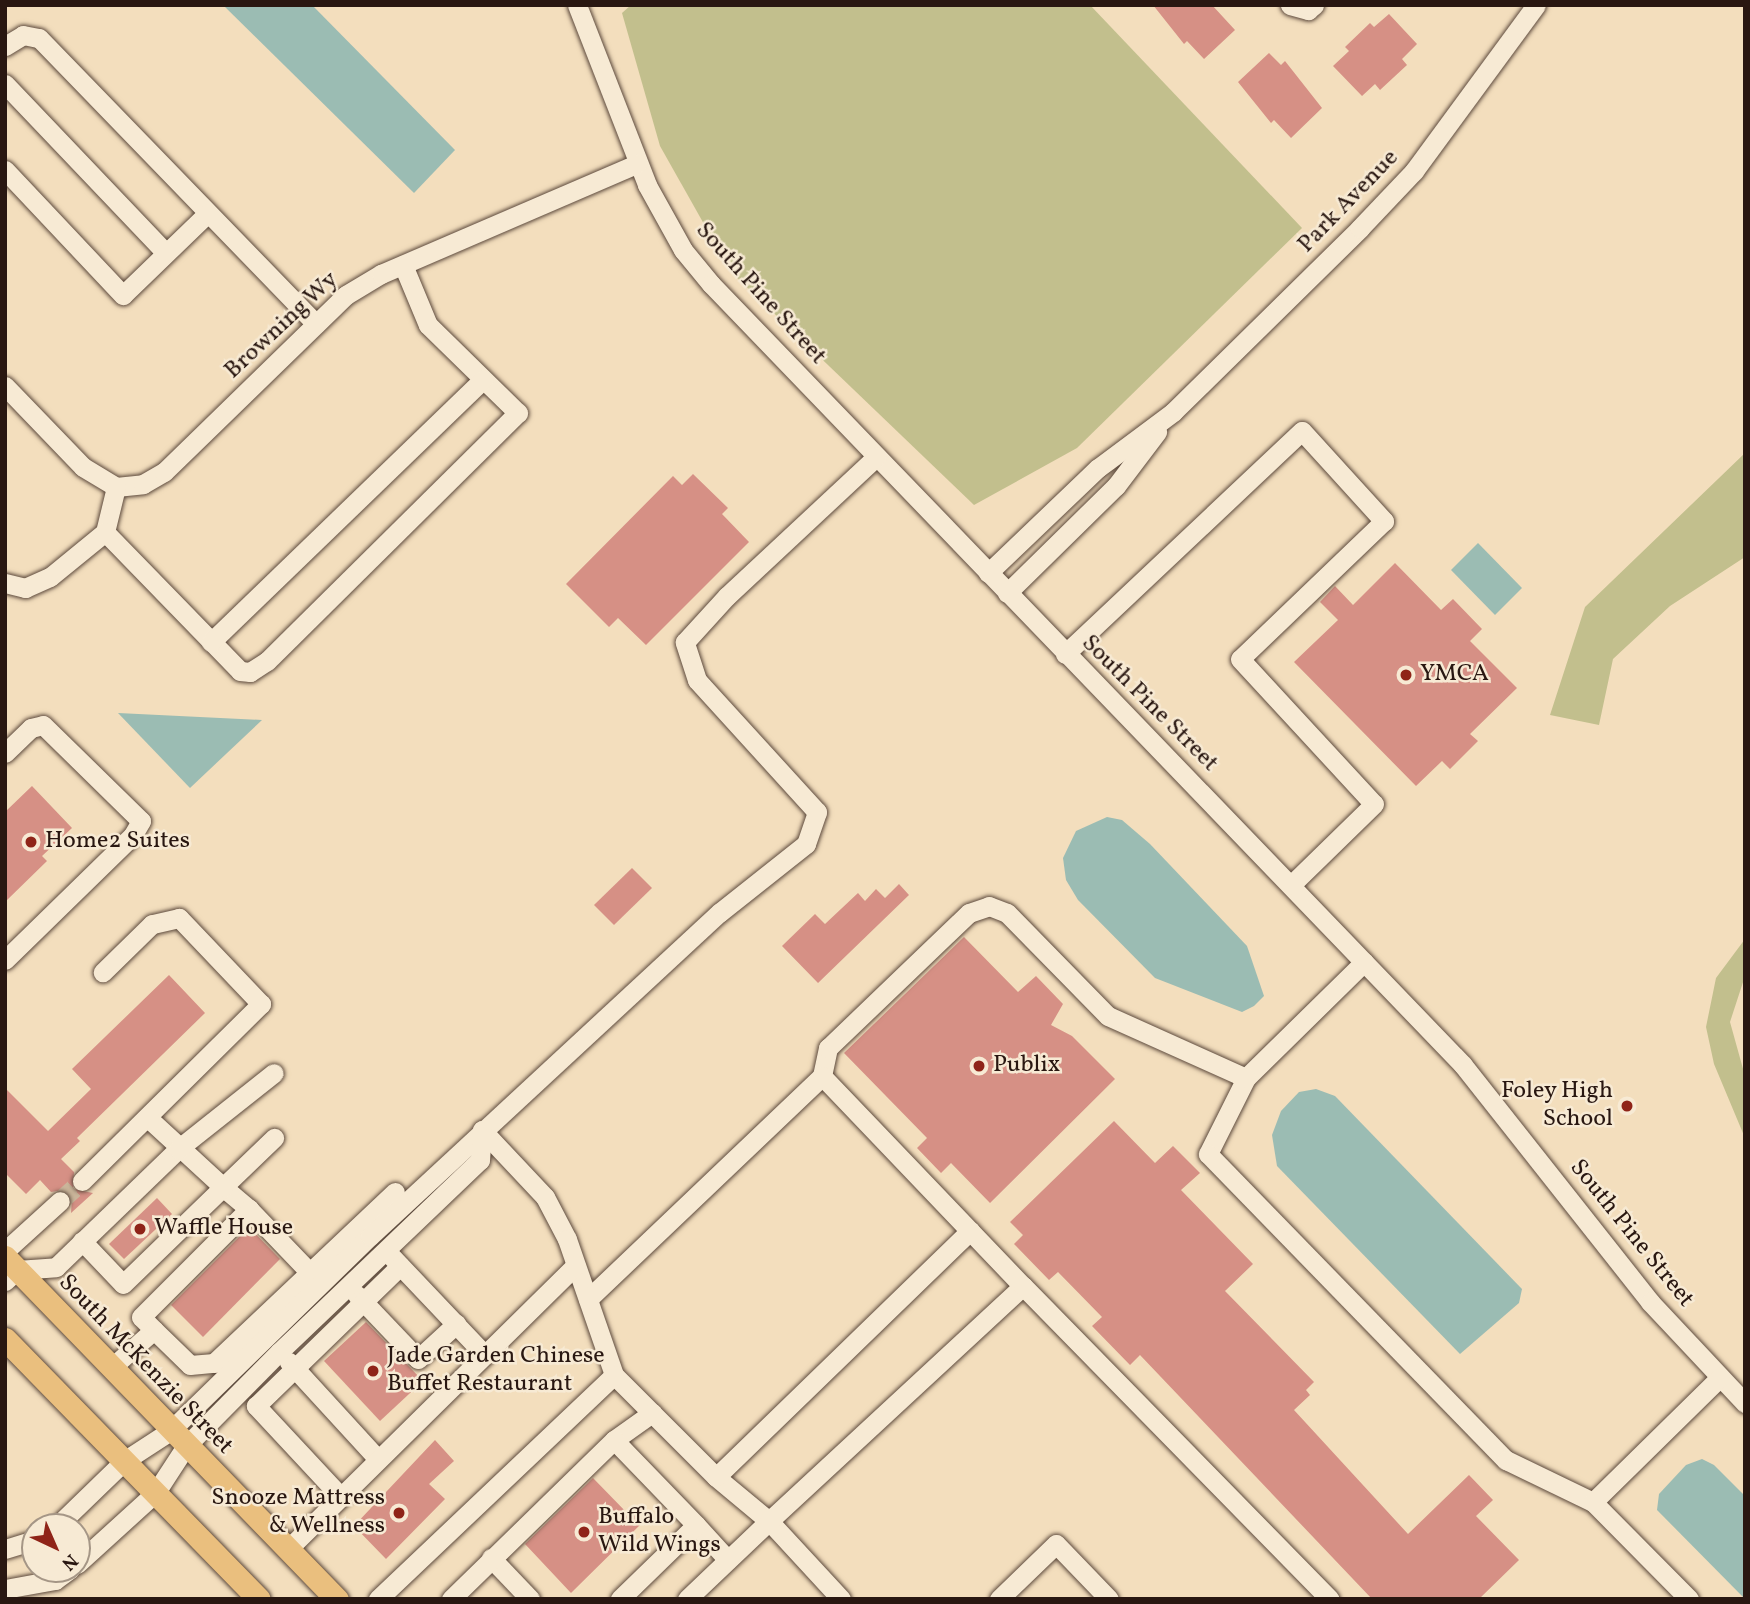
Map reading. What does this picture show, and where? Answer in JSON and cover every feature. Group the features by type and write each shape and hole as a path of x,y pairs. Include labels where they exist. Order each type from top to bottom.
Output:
{"main road":[{"name":"South McKenzie Street","path":"8,1265 337,1599"},
{"path":"5,1339 260,1599"}],"street":[{"name":"South Pine Street","path":"577,5 638,164 667,224 711,284 1463,1065 1650,1302 1745,1403"},
{"path":"1290,5 1308,10 1314,5"},
{"name":"Park Avenue","path":"1007,593 1116,486 1173,412 1414,172 1536,5"},
{"path":"5,46 23,35 39,38 316,324"},
{"path":"5,84 166,253"},
{"name":"Browning Wy","path":"116,488 144,484 164,472 346,295 403,265 638,164"},
{"path":"5,170 123,295 208,213"},
{"path":"105,532 240,671 250,672 267,661 518,413 428,325 403,265"},
{"path":"211,642 483,379"},
{"path":"5,386 83,467 116,488 105,532 51,577 25,588 5,583"},
{"name":"Park Avenue","path":"988,573 1098,468 1173,412"},
{"path":"1065,654 1302,431 1384,521 1240,659 1374,804 1291,885"},
{"path":"70,1513 124,1461 178,1439 279,1352 348,1286 377,1243 482,1130 719,913 806,844 817,811 697,680 685,642 727,596 876,457"},
{"path":"5,753 31,728 43,725 141,821 133,835 5,960"},
{"path":"588,1299 822,1076 828,1048 969,913 989,906 1007,913 1108,1017 1245,1078"},
{"path":"82,1181 261,1003 179,918 152,924 103,972"},
{"path":"1364,962 1245,1078 1208,1154 1506,1460 1593,1502 1689,1599"},
{"path":"8,1265 56,1267 178,1149 274,1073"},
{"path":"822,1076 1329,1599"},
{"path":"147,1117 178,1149 249,1209 321,1276 348,1286 418,1359 456,1324"},
{"path":"482,1130 545,1197 576,1265 614,1375 716,1477 769,1521 841,1599"},
{"path":"123,1283 274,1138"},
{"path":"91,1549 149,1485 178,1439 395,1192"},
{"path":"8,1265 60,1201"},
{"path":"111,1368 147,1323 249,1209"},
{"path":"716,1477 970,1231"},
{"path":"82,1241 123,1283 147,1323 183,1360 207,1367 321,1276 377,1243"},
{"path":"377,1243 485,1355"},
{"path":"288,1549 576,1265"},
{"path":"341,1497 256,1406 400,1266"},
{"path":"687,1599 1023,1286"},
{"path":"279,1352 378,1459"},
{"path":"377,1599 614,1375"},
{"path":"1593,1502 1720,1377"},
{"path":"451,1599 614,1440 652,1413"},
{"path":"614,1440 728,1560"},
{"path":"620,1599 696,1525"},
{"path":"999,1599 1056,1544 1110,1599"},
{"path":"491,1558 530,1599"},
{"path":"5,1589 38,1583"}],"shaded area":[{"path":"631,5 1090,5 1302,228 1077,448 974,505 731,272 660,146 622,13"},
{"path":"1745,453 1745,557 1670,606 1613,659 1599,725 1550,715 1585,607"},
{"path":"1745,939 1745,976 1730,1022 1745,1076 1745,1138 1714,1064 1706,1027 1716,978"}],"water":[{"path":"223,5 312,5 455,150 414,193"},
{"path":"1478,543 1522,588 1495,615 1451,570"},
{"path":"118,713 262,720 190,788"},
{"path":"1107,817 1122,820 1150,844 1247,946 1264,996 1254,1006 1242,1012 1155,978 1078,900 1066,880 1063,858 1076,831"},
{"path":"1316,1089 1335,1096 1522,1289 1519,1303 1460,1354 1277,1166 1272,1135 1281,1111 1299,1092"},
{"path":"1702,1459 1714,1465 1745,1496 1745,1599 1657,1510 1659,1494 1686,1465"}],"building":[{"path":"1153,5 1212,5 1235,30 1204,59 1187,41 1184,44"},
{"path":"1389,14 1417,44 1402,59 1407,65 1380,90 1375,84 1362,96 1333,66 1349,51 1345,47 1370,23 1374,27"},
{"path":"1269,53 1281,65 1285,61 1322,108 1291,138 1274,120 1271,123 1238,82"},
{"path":"693,474 728,508 722,514 749,542 646,645 618,618 609,627 566,584 673,476 682,485"},
{"name":"YMCA","path":"1395,563 1441,610 1453,599 1482,629 1470,641 1517,688 1470,734 1478,741 1450,769 1442,761 1416,786 1294,662 1338,620 1320,602 1335,586 1353,605"},
{"name":"Home2 Suites","path":"32,786 72,828 42,856 47,861 5,902 5,812"},
{"path":"632,868 652,888 614,925 594,905"},
{"path":"899,884 909,895 818,983 782,946 815,914 825,924 858,893 865,901 876,889 885,898"},
{"name":"Publix","path":"964,937 1018,992 1036,976 1063,1004 1051,1025 1072,1036 1115,1079 990,1203 951,1163 941,1173 917,1148 927,1138 844,1053"},
{"path":"169,975 205,1013 77,1138 80,1141 61,1159 74,1172 73,1189 93,1193 71,1213 72,1198 64,1190 51,1192 40,1180 26,1194 5,1173 5,1088 48,1131 91,1089 72,1069"},
{"path":"1114,1121 1155,1163 1173,1146 1200,1173 1181,1190 1253,1264 1225,1291 1314,1382 1306,1390 1310,1395 1294,1410 1408,1534 1469,1475 1493,1500 1476,1516 1519,1560 1479,1599 1372,1599 1140,1355 1130,1365 1092,1326 1102,1317 1058,1272 1049,1280 1014,1244 1023,1235 1010,1222"},
{"name":"Waffle House","path":"157,1198 172,1214 124,1259 109,1244"},
{"path":"249,1227 280,1259 203,1337 171,1305"},
{"name":"Jade Garden Chinese Buffet Restaurant","path":"366,1322 423,1381 380,1421 324,1361"},
{"name":"Snooze Mattress & Wellness","path":"435,1440 454,1461 429,1484 445,1499 386,1559 354,1526"},
{"name":"Buffalo Wild Wings","path":"593,1478 629,1515 634,1511 644,1521 571,1593 525,1544"}],"tunnel":[{"path":"60,1201 82,1181"}],"place":[{"name":"YMCA","path":"1406,675"},
{"name":"Home2 Suites","path":"31,842"},
{"name":"Publix","path":"979,1066"},
{"name":"Foley High School","path":"1627,1106"},
{"name":"Waffle House","path":"140,1229"},
{"name":"Jade Garden Chinese Buffet Restaurant","path":"373,1371"},
{"name":"Snooze Mattress & Wellness","path":"399,1513"},
{"name":"Buffalo Wild Wings","path":"584,1532"}]}
